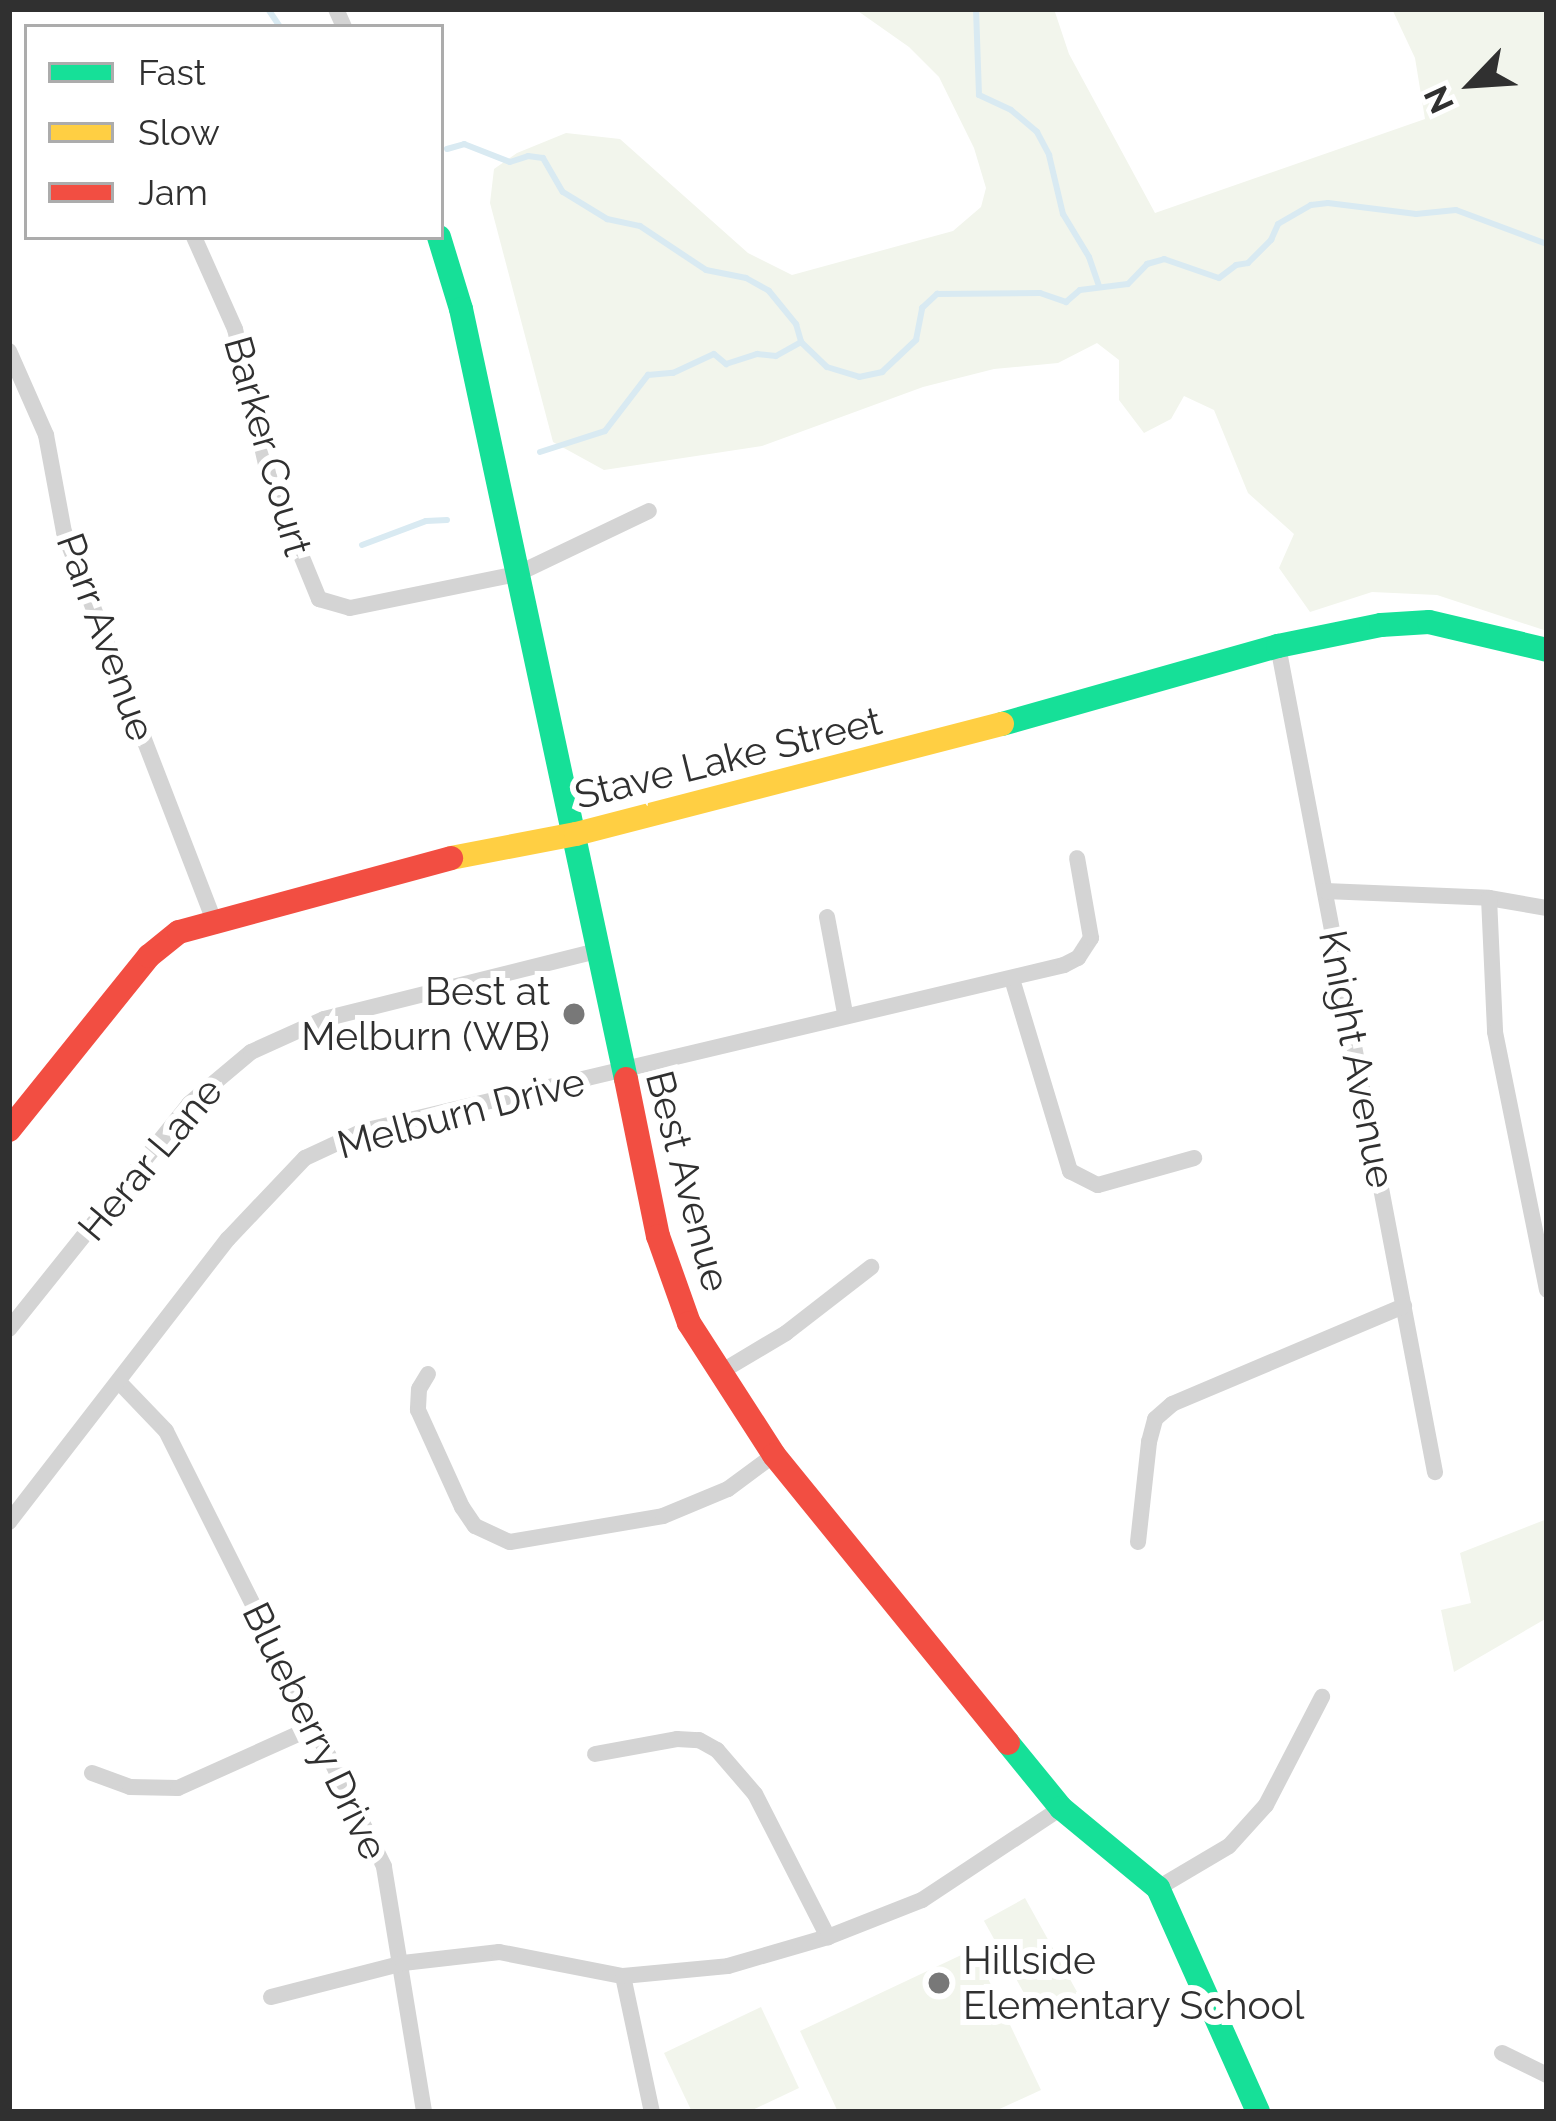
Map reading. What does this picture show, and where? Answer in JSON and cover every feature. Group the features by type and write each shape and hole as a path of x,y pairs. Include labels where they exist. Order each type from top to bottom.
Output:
{"street":[{"name":"Barker Court","path":"195,240 235,328 269,477 320,599 350,608 517,574"},
{"name":"Best Avenue","path":"440,240 453,275 576,834 622,1071 674,1288 719,1373 774,1455 1061,1808 1158,1888 1258,2112"},
{"name":"Parr Avenue","path":"9,351 46,435 64,532 214,920"},
{"path":"517,574 649,511"},
{"name":"Stave Lake Street","path":"9,1130 149,956 179,932 214,920 424,863 576,834 933,744 1278,646 1381,625 1429,622 1547,650"},
{"name":"Knight Avenue","path":"1278,646 1435,1472"},
{"name":"Melburn Drive","path":"9,1522 228,1239 305,1157 363,1131 845,1013 1012,979 1078,958 1091,938 1076,858"},
{"path":"1325,891 1489,898 1547,908"},
{"path":"1489,898 1495,1032 1547,1290"},
{"path":"827,917 845,1013"},
{"name":"Herar Lane","path":"9,1329 189,1104 251,1052 324,1019 596,951"},
{"path":"1012,979 1070,1171 1098,1185 1194,1158"},
{"path":"719,1373 786,1333 872,1267"},
{"path":"1138,1542 1155,1419 1172,1404 1404,1306"},
{"path":"428,1374 418,1389 418,1409 452,1488 476,1526 509,1542 663,1516 728,1489 774,1455"},
{"name":"Blueberry Drive","path":"120,1383 166,1431 384,1867 424,2112"},
{"path":"1158,1888 1229,1846 1266,1805 1322,1697"},
{"path":"92,1773 130,1787 178,1787 314,1727"},
{"path":"595,1754 677,1739 699,1740 717,1750 755,1795 828,1937"},
{"path":"271,1996 403,1963 500,1952 623,1976 728,1966 828,1937 922,1900 1061,1808"},
{"path":"623,1976 652,2112"},
{"path":"1502,2053 1547,2075"}],"shaded area":[{"path":"855,9 1054,9 1069,54 1155,213 1425,119 1415,58 1392,9 1547,9 1547,631 1437,595 1372,592 1310,612 1279,568 1294,534 1248,493 1214,410 1184,396 1171,419 1144,433 1119,400 1119,360 1097,343 1058,363 994,369 923,387 762,446 604,470 553,442 490,203 494,169 517,153 566,133 620,139 748,253 792,275 953,231 981,207 986,188 974,148 939,77 909,47"},
{"path":"1547,1519 1547,1618 1454,1672 1441,1610 1471,1603 1460,1553"},
{"path":"1025,1898 1081,1999 1040,2022 984,1921"},
{"path":"974,1949 1041,2090 993,2112 838,2112 800,2031"},
{"path":"761,2007 799,2088 748,2112 692,2112 664,2053"}],"waterway":[{"path":"268,9 278,24"},
{"path":"976,9 979,95 1011,110 1037,132 1049,155 1063,214 1089,257 1099,286"},
{"path":"447,149 464,144 510,162 528,156 543,158 563,192 607,219 640,226 706,270 746,278 769,291 796,324 801,342"},
{"path":"540,452 605,431 648,375 673,373 714,354 726,364 757,354 776,356 801,342 827,367 859,377 882,372 916,340 922,308 937,294 1040,293 1066,302 1080,290 1128,284 1147,264 1164,259 1219,278 1236,265 1248,263 1271,240 1278,224 1311,205 1416,214 1456,210 1547,244"},
{"path":"362,545 426,521 447,520"}],"traffic: fast":[{"path":"440,240 461,309 626,1079"},
{"path":"1002,724 1278,646 1381,625 1429,622 1547,650"},
{"path":"1008,1743 1061,1808 1158,1888 1258,2112"}],"traffic: slow":[{"path":"451,858 576,834 1002,724"}],"traffic: jam":[{"path":"9,1130 149,956 179,932 451,858"},
{"path":"626,1079 658,1236 689,1323 774,1455 1008,1743"}],"place":[{"name":"Best at Melburn (WB)","path":"574,1014"},
{"name":"Hillside Elementary School","path":"939,1983"}]}
